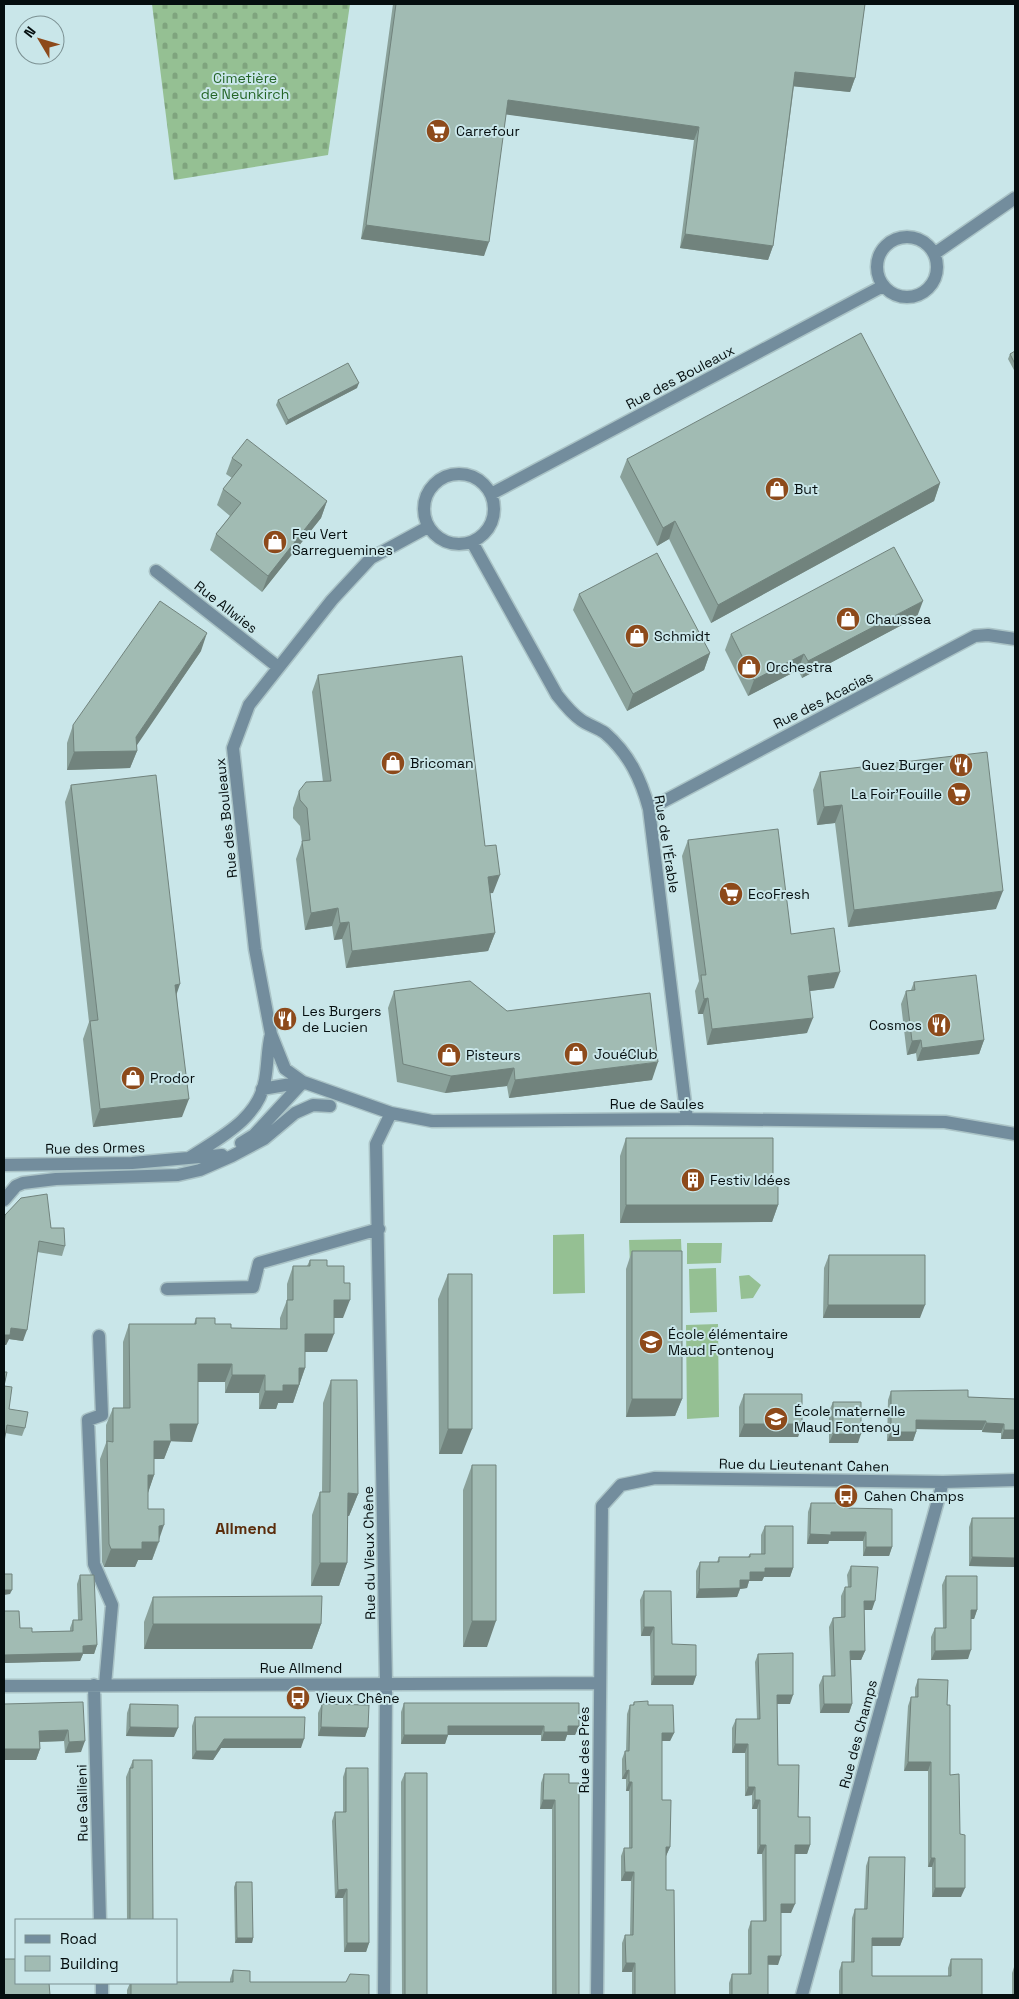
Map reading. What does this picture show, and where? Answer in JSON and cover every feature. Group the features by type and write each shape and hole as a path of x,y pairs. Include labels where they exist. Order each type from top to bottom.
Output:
{"street":[{"path":"934,254 1015,198"},
{"path":"903,236 921,240 934,254 937,262 934,280 922,293 906,297 897,296 883,286 878,278 877,260 886,244 893,239 903,236"},
{"name":"Rue des Bouleaux","path":"491,494 883,286"},
{"path":"452,474 474,476 483,483 491,494 494,515 490,526 482,536 472,542 461,545 450,544 436,536 428,527 423,513 424,502 427,492 441,478 452,474"},
{"name":"Rue des Bouleaux","path":"304,1082 285,1069 271,1034 255,949 233,748 249,705 332,600 371,558 428,527"},
{"name":"Rue de l'Érable","path":"472,542 557,695 569,710 582,721 603,732 624,752 642,781 649,809 688,1119"},
{"name":"Rue Allwies","path":"156,571 278,667"},
{"name":"Rue des Acacias","path":"649,809 975,636 988,635 1015,639"},
{"path":"187,1160 240,1123 253,1110 265,1081 266,1053 271,1034"},
{"path":"262,1089 304,1082"},
{"name":"Rue de Saules","path":"304,1082 390,1114 432,1121 688,1119 945,1122 1015,1134"},
{"name":"Rue des Ormes","path":"4,1165 187,1160 222,1156 254,1135 304,1082"},
{"path":"4,1200 16,1186 24,1183 56,1179 178,1175 200,1170 264,1139 295,1113 313,1105 330,1106"},
{"name":"Rue du Vieux Chêne","path":"384,1995 386,1683 376,1144 390,1114"},
{"path":"167,1289 253,1287 259,1263 379,1229"},
{"name":"Rue Gallieni","path":"99,1336 102,1415 88,1420 94,1564 112,1605 100,1685 100,1919"},
{"name":"Rue du Lieutenant Cahen","path":"602,1506 621,1486 655,1478 943,1482 1015,1480"},
{"name":"Rue des Champs","path":"802,1995 943,1482"},
{"name":"Rue des Prés","path":"597,1995 602,1506"},
{"name":"Rue Allmend","path":"4,1686 386,1683 599,1684"}],"green space":[{"name":"Cimetière de Neunkirch","path":"152,4 350,4 328,155 174,180"},
{"path":"584,1234 585,1293 553,1294 553,1235"},
{"path":"681,1239 682,1264 630,1265 629,1240"},
{"path":"687,1243 722,1243 721,1263 687,1264"},
{"path":"716,1268 717,1312 690,1313 689,1269"},
{"path":"749,1275 761,1285 753,1298 741,1299 739,1276"},
{"path":"718,1324 719,1417 687,1419 686,1325"}],"building":[{"name":"Carrefour","path":"396,4 865,4 855,78 795,72 773,246 685,234 699,127 508,100 489,242 366,225"},
{"name":"But","path":"861,333 940,483 718,605 675,521 663,528 627,459"},
{"path":"1015,351 1015,364 1010,354"},
{"path":"348,363 359,383 288,420 278,400"},
{"path":"247,439 327,501 268,576 216,534 241,503 223,489 242,465 232,458"},
{"path":"894,547 923,601 808,661 804,654 754,680 731,634"},
{"name":"Schmidt","path":"657,553 710,653 633,694 579,594"},
{"path":"160,601 207,633 136,737 137,751 74,752 73,725"},
{"name":"Bricoman","path":"462,656 485,846 496,845 500,875 488,877 495,933 352,951 349,922 340,923 338,908 311,913 302,841 310,840 307,808 300,800 299,791 306,782 331,781 318,675"},
{"path":"987,752 1003,891 854,910 842,805 824,807 820,772"},
{"path":"156,775 180,984 175,985 189,1099 100,1109 90,1021 98,1020 71,785"},
{"path":"778,829 791,934 834,928 840,972 808,976 813,1018 712,1029 708,998 704,999 701,975 706,975 688,840"},
{"path":"976,975 984,1040 922,1048 921,1040 912,1041 906,991 915,990 914,982"},
{"path":"470,981 507,1011 650,993 658,1062 515,1080 514,1068 451,1076 403,1064 394,991"},
{"name":"Festiv Idées","path":"626,1138 773,1138 773,1185 778,1186 778,1205 626,1205"},
{"path":"47,1194 51,1228 64,1228 65,1246 39,1241 27,1330 11,1328 10,1335 4,1335 5,1215 21,1198"},
{"path":"632,1251 682,1251 682,1399 632,1399"},
{"path":"829,1255 925,1255 925,1305 828,1305"},
{"path":"310,1260 327,1260 327,1266 344,1266 344,1283 350,1283 350,1300 334,1300 334,1334 305,1334 305,1368 299,1368 299,1385 283,1385 283,1391 265,1391 265,1375 232,1375 232,1364 198,1364 198,1424 170,1424 171,1441 154,1441 154,1475 148,1475 148,1509 164,1509 164,1525 159,1526 159,1542 142,1542 142,1549 111,1549 109,1544 107,1441 113,1442 113,1408 130,1408 129,1324 196,1324 196,1318 215,1318 215,1324 231,1324 231,1328 287,1329 287,1300 293,1300 293,1266 310,1266"},
{"path":"448,1274 472,1274 472,1429 448,1429"},
{"path":"4,1372 7,1372 4,1386"},
{"path":"331,1380 357,1380 358,1494 348,1493 347,1563 320,1563 320,1492 330,1492"},
{"path":"4,1386 12,1387 9,1409 28,1412 25,1428 7,1425 4,1442"},
{"path":"968,1390 968,1397 1015,1399 1015,1430 1004,1430 1004,1424 986,1423 986,1421 916,1420 916,1432 891,1432 891,1391"},
{"path":"744,1394 802,1394 802,1424 744,1424"},
{"path":"833,1402 861,1402 861,1434 833,1434"},
{"path":"472,1465 496,1465 496,1621 472,1621"},
{"path":"811,1503 844,1503 844,1508 892,1509 892,1547 866,1547 866,1532 831,1532 831,1535 810,1534"},
{"path":"972,1518 1015,1518 1015,1558 972,1557"},
{"path":"765,1526 793,1526 793,1568 765,1568 765,1572 750,1572 750,1580 740,1580 740,1588 699,1589 700,1562 719,1562 719,1557 750,1557 750,1554 765,1554"},
{"path":"851,1566 878,1567 875,1601 864,1601 865,1651 850,1651 852,1704 824,1704 823,1676 835,1676 833,1618 845,1617 845,1587 851,1587"},
{"path":"4,1574 12,1574 12,1590 4,1590"},
{"path":"80,1575 94,1575 97,1645 83,1646 83,1653 4,1655 4,1611 19,1611 20,1628 32,1628 32,1632 73,1631 73,1620 82,1620"},
{"path":"946,1576 977,1576 977,1610 971,1610 971,1650 935,1651 935,1628 946,1628"},
{"path":"644,1591 671,1591 672,1644 696,1645 696,1676 654,1676 654,1627 644,1627"},
{"path":"322,1596 321,1624 153,1624 153,1597"},
{"path":"793,1653 793,1695 777,1695 778,1765 799,1765 798,1817 810,1817 810,1845 795,1845 795,1904 781,1904 781,1956 768,1956 768,1995 732,1995 732,1974 751,1974 751,1921 766,1921 766,1845 760,1845 760,1800 755,1800 755,1787 748,1787 748,1744 735,1744 736,1719 760,1719 758,1654"},
{"path":"918,1679 948,1680 947,1705 950,1705 950,1775 959,1774 960,1834 965,1835 965,1888 935,1888 935,1858 931,1858 931,1762 908,1762 911,1697 918,1697"},
{"path":"648,1701 648,1705 673,1705 674,1733 662,1733 662,1800 671,1800 670,1847 666,1847 666,1890 674,1890 675,1995 635,1995 635,1963 626,1963 625,1935 633,1935 634,1872 625,1872 624,1848 632,1848 632,1782 629,1782 629,1770 626,1771 625,1751 629,1751 630,1705 634,1705 634,1702"},
{"path":"83,1702 85,1741 69,1742 68,1730 39,1731 40,1749 4,1749 4,1704"},
{"path":"404,1703 579,1703 579,1726 568,1726 568,1732 544,1732 544,1726 448,1726 448,1735 404,1735"},
{"path":"130,1704 178,1705 178,1728 130,1727"},
{"path":"322,1704 369,1705 368,1728 321,1727"},
{"path":"195,1717 305,1717 304,1739 224,1739 216,1751 196,1751"},
{"path":"133,1760 152,1760 153,1919 130,1919 130,1768 133,1768"},
{"path":"346,1768 368,1768 369,1943 347,1943 347,1889 338,1890 335,1812 346,1812"},
{"path":"405,1773 427,1773 427,1995 405,1995"},
{"path":"544,1774 569,1774 569,1783 579,1783 579,1995 556,1995 555,1800 543,1800"},
{"path":"869,1857 905,1857 903,1938 872,1938 872,1976 951,1976 951,1959 982,1959 982,1995 842,1995 842,1962 854,1962 855,1909 867,1909"},
{"path":"236,1882 252,1882 253,1938 237,1938"},
{"path":"4,1959 15,1959 15,1984 49,1984 50,1995 4,1995"},
{"path":"233,1970 250,1971 250,1982 346,1982 350,1974 369,1975 369,1995 131,1995 131,1984 233,1982"}],"place":[{"name":"Carrefour","path":"438,131"},
{"name":"But","path":"777,489"},
{"name":"Feu Vert Sarreguemines","path":"275,542"},
{"name":"Chaussea","path":"848,619"},
{"name":"Schmidt","path":"637,636"},
{"name":"Orchestra","path":"749,667"},
{"name":"Bricoman","path":"393,763"},
{"name":"Guez Burger","path":"961,765"},
{"name":"La Foir'Fouille","path":"959,794"},
{"name":"EcoFresh","path":"731,894"},
{"name":"Les Burgers de Lucien","path":"285,1019"},
{"name":"Cosmos","path":"939,1025"},
{"name":"JouéClub","path":"576,1054"},
{"name":"Pisteurs","path":"449,1055"},
{"name":"Prodor","path":"133,1078"},
{"name":"Festiv Idées","path":"693,1180"},
{"name":"École élémentaire Maud Fontenoy","path":"651,1342"},
{"name":"École maternelle Maud Fontenoy","path":"776,1419"},
{"name":"Cahen Champs","path":"846,1496"},
{"name":"Vieux Chêne","path":"298,1698"}],"district":[{"name":"Allmend","path":"246,1528"}]}
